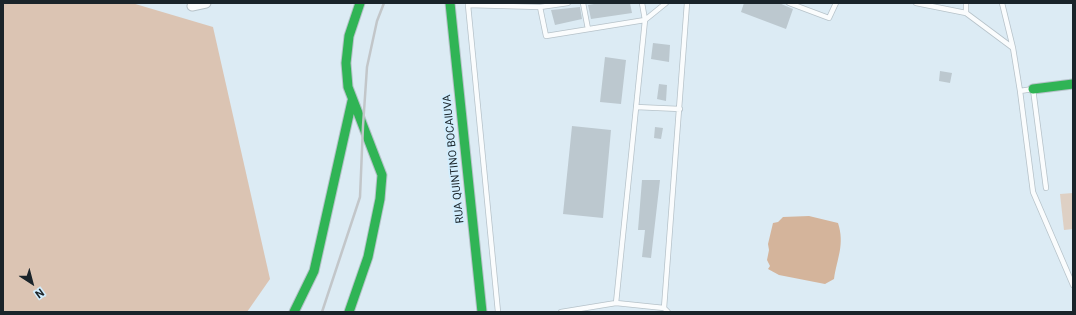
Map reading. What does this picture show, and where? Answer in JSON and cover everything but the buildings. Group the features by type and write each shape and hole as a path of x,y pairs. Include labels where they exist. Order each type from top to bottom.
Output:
{"street":[{"path":"192,6 206,3"},
{"path":"349,312 368,257 380,200 382,175 378,161 352,101 348,87 346,63 349,36 360,3"},
{"name":"RUA QUINTINO BOCAIUVA","path":"450,3 482,312"},
{"path":"1033,89 1073,84"},
{"path":"294,312 314,271 352,101"}],"lane":[{"path":"498,312 468,4 540,7 568,3"},
{"path":"583,3 588,29"},
{"path":"616,303 645,20 642,3"},
{"path":"540,7 546,36 645,20 666,3"},
{"path":"561,312 616,303 666,310 687,3"},
{"path":"789,3 829,18 836,3"},
{"path":"916,3 966,13 1013,48"},
{"path":"966,3 966,13"},
{"path":"1002,3 1013,48 1033,192 1073,285"},
{"path":"1020,91 1033,89 1046,188"},
{"path":"636,107 680,109"}],"shaded area":[{"path":"3,3 132,3 213,27 270,279 247,312 3,312"},
{"path":"1073,193 1073,229 1064,230 1060,194"},
{"path":"809,216 838,223 840,231 841,245 834,279 825,284 779,275 768,269 770,266 767,260 769,250 768,244 773,223 778,222 783,217"}],"railway":[{"path":"322,312 360,197 367,67 377,21 384,3"}],"traffic: fast":[{"path":"349,312 368,257 380,199 382,175 348,87 346,63 349,36 360,3"},
{"path":"450,3 482,312"},
{"path":"1033,89 1073,84"},
{"path":"294,312 314,271 352,101"}]}
